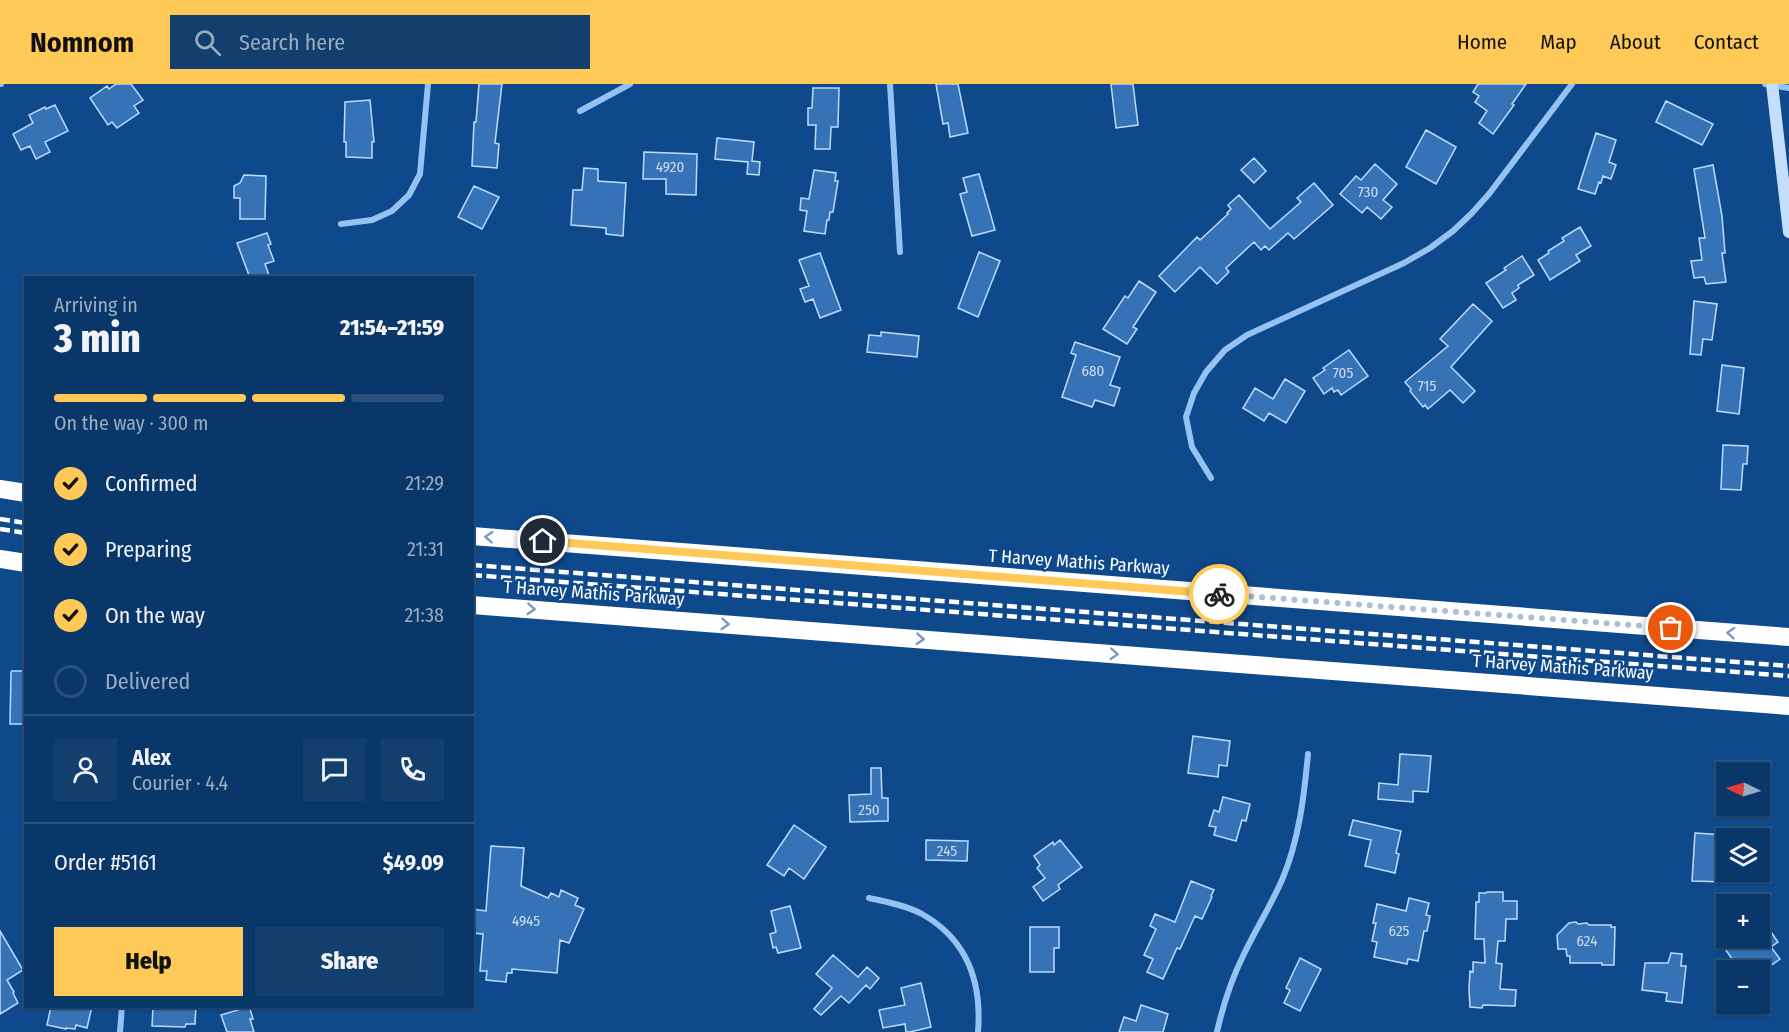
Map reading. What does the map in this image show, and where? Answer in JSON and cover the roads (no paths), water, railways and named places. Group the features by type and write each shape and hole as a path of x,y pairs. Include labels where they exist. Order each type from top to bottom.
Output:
{"highway":[{"path":"0,489 24,493"},
{"name":"T Harvey Mathis Parkway","path":"474,536 1789,638"},
{"path":"0,559 24,563"},
{"name":"T Harvey Mathis Parkway","path":"474,604 1789,706"}],"street":[{"path":"341,224 372,220 392,211 409,195 420,174 428,84"},
{"path":"580,111 630,84"},
{"path":"890,84 900,252"},
{"path":"1211,478 1192,447 1186,417 1194,393 1206,372 1225,350 1247,335 1404,263 1454,231 1489,194 1572,84"},
{"path":"1789,88 1770,85 1789,232"},
{"path":"1217,1032 1243,956 1282,879 1298,830 1308,754"},
{"path":"869,898 903,906 921,914 939,925 956,943 974,974 980,1010 978,1032"},
{"path":"120,1032 122,1008"}],"railway":[{"path":"0,519 24,523"},
{"path":"0,529 24,533"},
{"path":"474,565 1789,666"},
{"path":"474,575 1789,676"}]}
